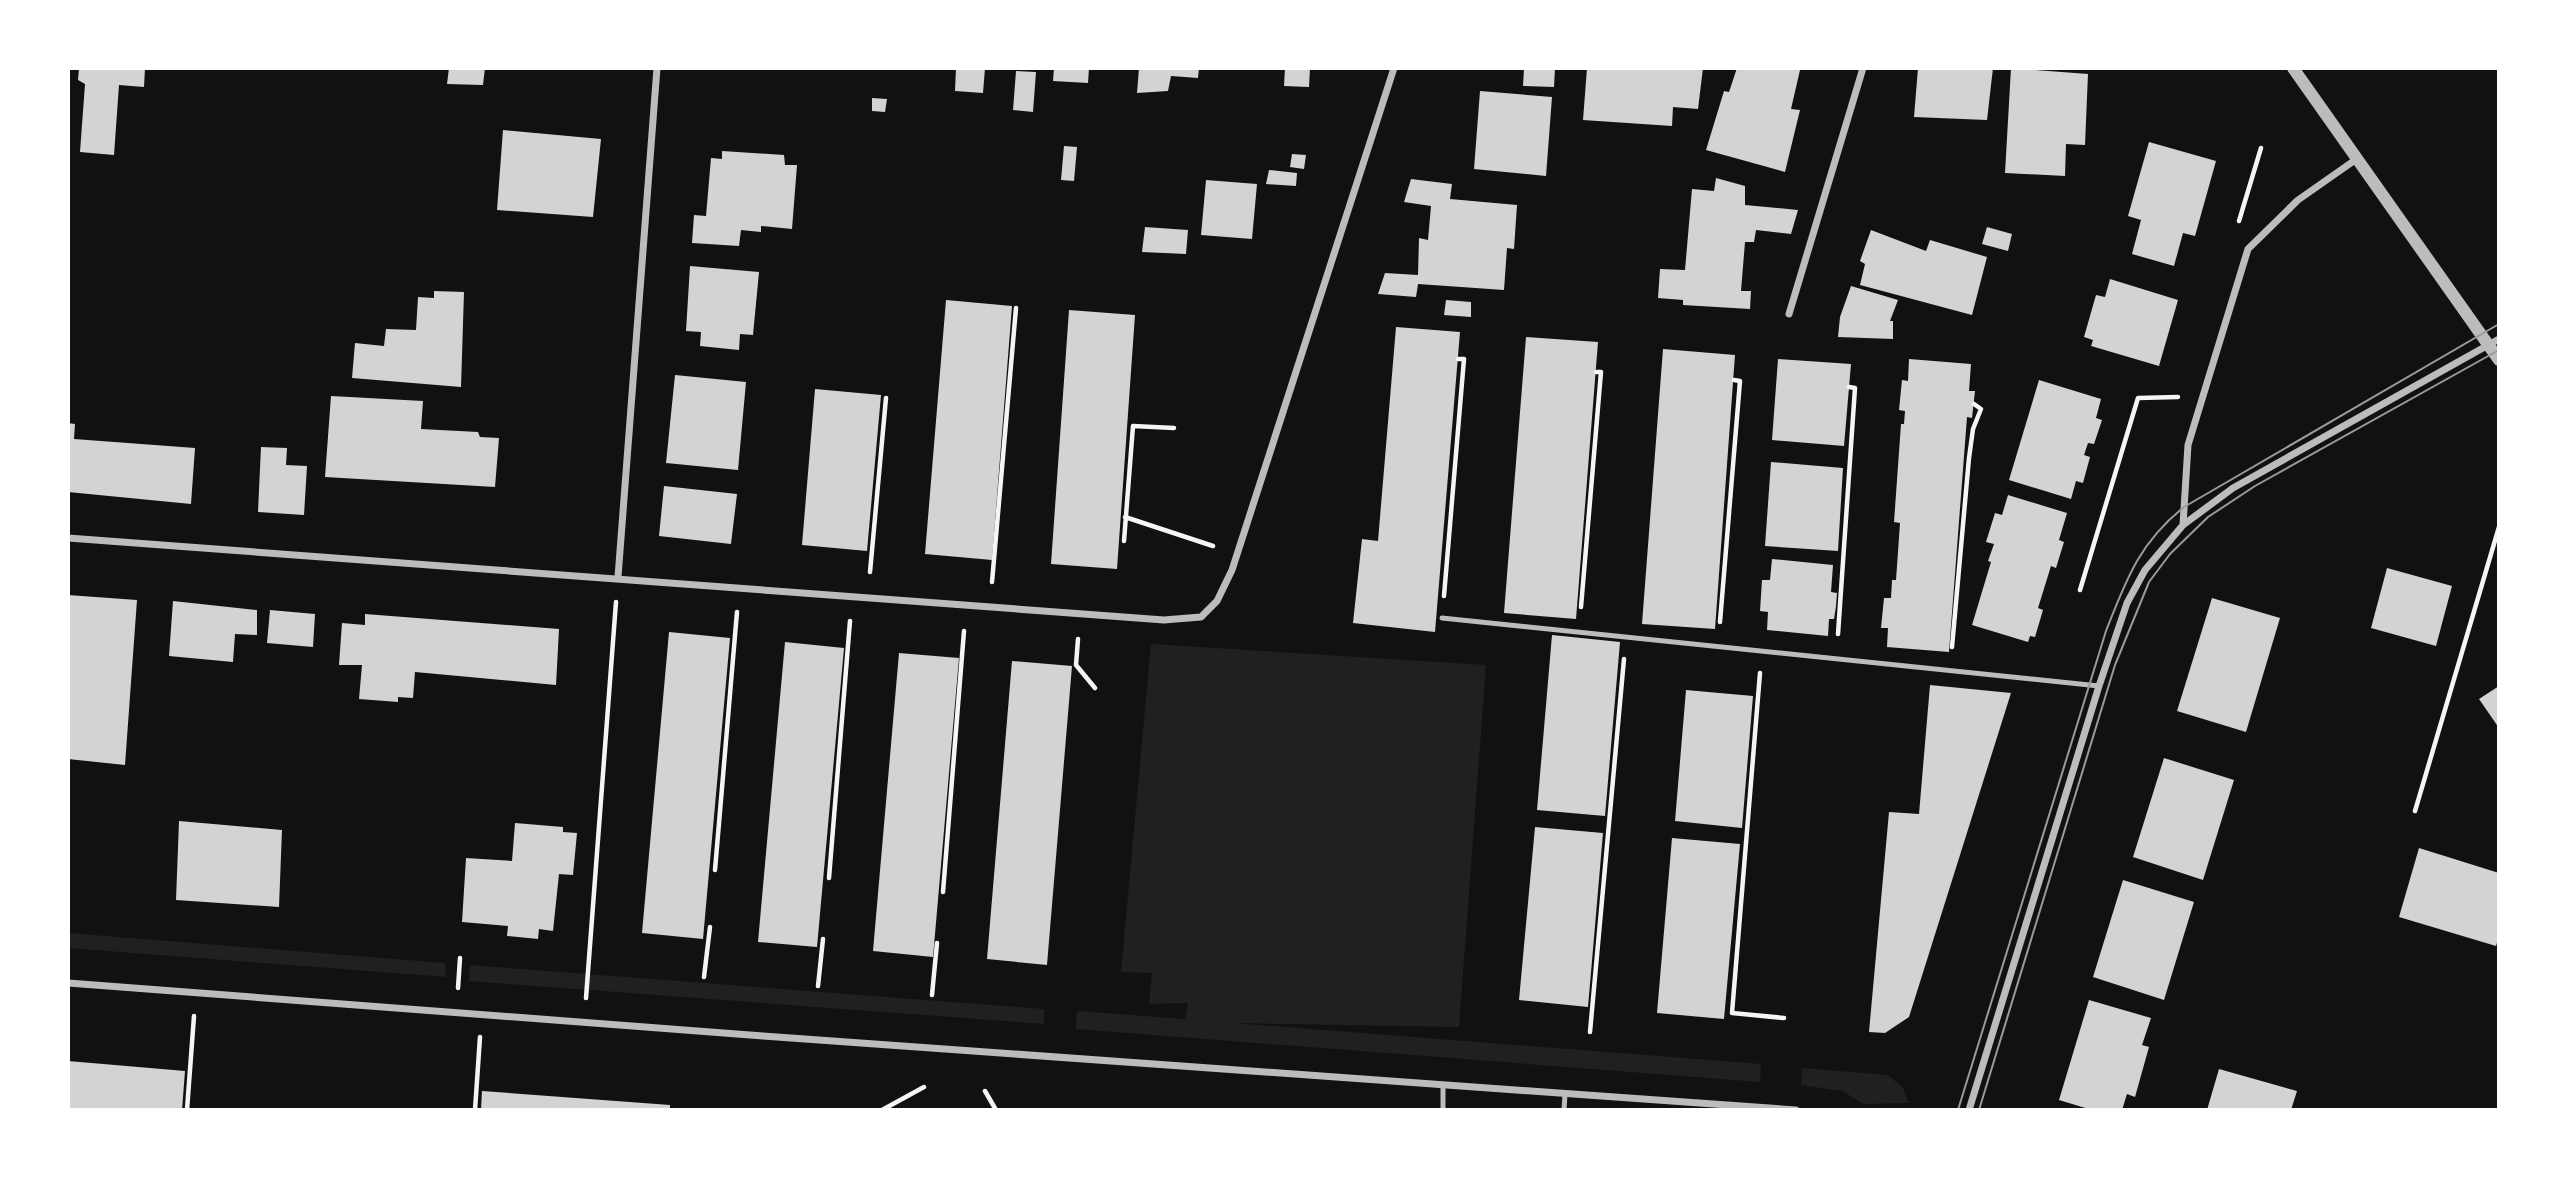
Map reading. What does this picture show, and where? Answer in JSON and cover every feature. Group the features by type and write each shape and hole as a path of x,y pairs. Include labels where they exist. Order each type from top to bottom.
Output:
{"street":[{"path":"618,577 657,68"},
{"path":"68,538 618,577 1164,620 1200,617 1217,601 1238,554 1394,68"},
{"path":"1790,314 1863,68"},
{"path":"2293,68 2494,342 2499,360"},
{"path":"2183,525 2188,445 2248,249 2298,200 2358,158"},
{"path":"1969,1110 2099,687 2135,587 2165,542 2232,488 2494,342"},
{"path":"68,983 482,1016 1796,1110"}],"lane":[{"path":"1442,618 2099,687"},
{"path":"1443,1086 1443,1110"},
{"path":"1564,1110 1565,1094"}],"path":[{"path":"2237,227 2261,148"},
{"path":"989,607 1016,307"},
{"path":"1442,618 1444,559 1458,391 1464,359 1458,359"},
{"path":"1579,632 1586,512 1601,372 1596,372"},
{"path":"1718,647 1725,524 1740,381 1734,380"},
{"path":"1836,659 1849,428 1855,388 1849,387"},
{"path":"2080,590 2138,398 2184,397"},
{"path":"868,597 886,398"},
{"path":"1949,672 1966,457 1973,429 1982,409 1974,404"},
{"path":"1732,405 1738,405"},
{"path":"1124,541 1133,426 1174,428"},
{"path":"1125,517 1238,554"},
{"path":"2415,811 2499,527"},
{"path":"1839,529 1845,529"},
{"path":"584,1023 618,577"},
{"path":"715,870 739,587"},
{"path":"829,878 852,596"},
{"path":"943,892 966,606"},
{"path":"1079,614 1076,665 1095,688"},
{"path":"1590,1032 1614,742 1626,637"},
{"path":"1762,652 1750,755 1738,900 1737,949 1730,991 1732,1013 1784,1018"},
{"path":"704,977 710,927"},
{"path":"818,986 822,939"},
{"path":"932,995 937,943"},
{"path":"1730,949 1737,949"},
{"path":"187,1110 197,993"},
{"path":"475,1110 482,1016"},
{"path":"882,1110 924,1087"},
{"path":"985,1091 996,1110"}],"shaded area":[{"path":"1151,644 1486,665 1459,1027 1234,1023 1761,1064 1760,1082 1076,1029 1077,1011 1185,1019 1188,1003 1149,1004 1152,973 1121,972"},
{"path":"68,933 445,963 446,977 68,948"},
{"path":"470,965 1044,1009 1044,1024 469,981"},
{"path":"1802,1068 1888,1075 1903,1088 1909,1103 1864,1104 1842,1091 1801,1085"}],"building":[{"path":"79,68 145,68 144,87 119,85 114,155 80,152 85,84 78,80"},
{"path":"449,68 485,68 483,85 447,84"},
{"path":"956,68 985,68 983,93 955,91"},
{"path":"1054,68 1089,68 1088,83 1053,81"},
{"path":"1139,68 1199,68 1198,78 1171,76 1168,91 1137,93"},
{"path":"1285,68 1310,68 1309,87 1284,86"},
{"path":"1524,68 1555,68 1554,87 1523,86"},
{"path":"1587,68 1703,68 1698,109 1673,107 1672,126 1583,120"},
{"path":"1737,68 1800,70 1791,109 1800,110 1785,172 1706,150 1724,91 1729,92"},
{"path":"1918,68 1993,68 1987,120 1914,117"},
{"path":"2011,68 2088,74 2085,145 2066,144 2065,176 2005,173"},
{"path":"1016,71 1036,72 1033,112 1013,110"},
{"path":"1480,91 1552,97 1546,176 1474,169"},
{"path":"872,98 887,99 885,112 872,111"},
{"path":"503,130 601,139 593,217 497,210"},
{"path":"2149,142 2216,161 2195,236 2183,233 2174,266 2132,254 2141,220 2128,216"},
{"path":"1064,146 1077,147 1074,181 1061,180"},
{"path":"722,151 784,155 785,165 797,165 792,229 761,226 761,232 741,230 739,246 692,243 694,215 706,216 711,158 722,159"},
{"path":"1292,154 1306,155 1304,169 1290,167"},
{"path":"1269,170 1297,173 1296,186 1266,184"},
{"path":"1716,178 1745,186 1745,205 1798,210 1791,234 1756,230 1754,242 1745,242 1741,291 1751,291 1750,309 1683,305 1683,300 1658,298 1660,269 1685,270 1692,189 1714,191"},
{"path":"1411,179 1452,184 1450,199 1517,205 1514,249 1507,248 1504,290 1418,284 1416,297 1378,294 1385,273 1418,275 1419,238 1428,240 1431,206 1404,202"},
{"path":"1206,180 1257,184 1252,239 1201,235"},
{"path":"1145,227 1188,230 1186,254 1142,252"},
{"path":"1987,227 2012,234 2008,251 1982,244"},
{"path":"1871,230 1926,251 1930,240 1987,257 1972,315 1860,285 1865,264 1860,261"},
{"path":"690,266 759,272 753,335 740,334 739,350 700,346 701,332 686,331"},
{"path":"2110,279 2178,300 2159,366 2091,346 2093,340 2084,337 2096,295 2105,297"},
{"path":"1851,286 1898,300 1890,321 1893,321 1893,339 1838,337 1840,317"},
{"path":"434,291 464,292 461,387 352,378 355,343 384,346 386,329 416,330 418,297 434,298"},
{"path":"946,300 1012,306 992,560 925,554"},
{"path":"1446,300 1471,302 1471,317 1444,315"},
{"path":"1069,310 1135,315 1117,569 1051,564"},
{"path":"1396,327 1460,332 1435,632 1353,623 1362,539 1378,541"},
{"path":"1526,337 1598,342 1576,619 1504,613"},
{"path":"1663,349 1735,355 1715,629 1642,624"},
{"path":"1778,359 1851,364 1844,446 1772,440"},
{"path":"1909,359 1971,364 1969,391 1975,391 1972,418 1967,417 1949,652 1887,647 1888,628 1881,628 1884,598 1891,598 1892,580 1896,580 1900,523 1894,522 1901,424 1904,424 1905,411 1899,410 1902,380 1908,381"},
{"path":"675,375 746,382 738,470 666,463"},
{"path":"2039,380 2101,399 2096,418 2102,420 2094,444 2088,443 2084,455 2090,457 2083,483 2076,481 2071,499 2009,480"},
{"path":"815,389 881,395 867,551 802,545"},
{"path":"331,396 423,401 421,429 478,432 480,437 499,438 495,487 325,477"},
{"path":"68,423 75,424 74,439 195,448 191,504 68,492"},
{"path":"261,447 287,448 286,465 307,466 304,515 258,512"},
{"path":"1771,462 1843,468 1838,551 1765,546"},
{"path":"664,486 737,494 731,544 659,536"},
{"path":"2008,495 2067,513 2059,540 2064,542 2056,568 2051,566 2038,608 2043,610 2035,637 2030,636 2028,642 1972,625 1991,562 1988,561 1994,544 1986,542 1995,513 2002,515"},
{"path":"1772,559 1833,565 1831,592 1837,593 1834,619 1829,619 1828,636 1767,630 1768,612 1760,611 1762,580 1770,580"},
{"path":"2387,568 2452,586 2436,646 2371,628"},
{"path":"68,595 137,600 125,765 68,759"},
{"path":"2212,598 2280,618 2246,732 2177,711"},
{"path":"173,601 257,610 257,635 235,634 233,662 169,656"},
{"path":"270,610 315,614 313,647 267,643"},
{"path":"365,614 559,629 556,685 415,672 413,698 398,697 398,702 359,699 362,665 339,665 342,623 365,625"},
{"path":"669,632 730,638 703,939 642,933"},
{"path":"1552,635 1620,642 1605,816 1537,810"},
{"path":"785,642 844,648 817,947 758,942"},
{"path":"899,653 959,658 933,957 873,951"},
{"path":"1012,661 1072,666 1047,965 987,959"},
{"path":"1930,685 2011,693 1909,1017 1885,1033 1869,1032 1889,812 1919,814"},
{"path":"2499,686 2499,728 2479,699"},
{"path":"1686,690 1753,696 1742,828 1675,821"},
{"path":"2164,758 2234,780 2203,880 2133,857"},
{"path":"179,821 282,830 279,907 176,900"},
{"path":"515,823 563,827 563,832 577,833 573,875 559,874 553,931 539,929 538,939 507,936 508,926 462,922 466,858 512,861"},
{"path":"1535,827 1603,833 1588,1007 1519,1000"},
{"path":"1672,838 1740,844 1724,1019 1657,1013"},
{"path":"2419,848 2499,873 2499,936 2496,946 2399,917"},
{"path":"2123,880 2194,902 2164,1000 2093,977"},
{"path":"2089,1000 2151,1018 2142,1045 2149,1047 2135,1097 2127,1094 2122,1110 2092,1110 2059,1100"},
{"path":"68,1061 185,1071 182,1110 68,1110"},
{"path":"2219,1069 2297,1091 2291,1110 2207,1110"},
{"path":"482,1091 670,1105 670,1110 481,1110"}],"tram line":[{"path":"1958,1110 2106,631 2128,579 2145,549 2156,534 2184,507 2499,324"},
{"path":"1979,1110 2115,665 2149,582 2170,554 2208,517 2255,486 2499,350"}]}
